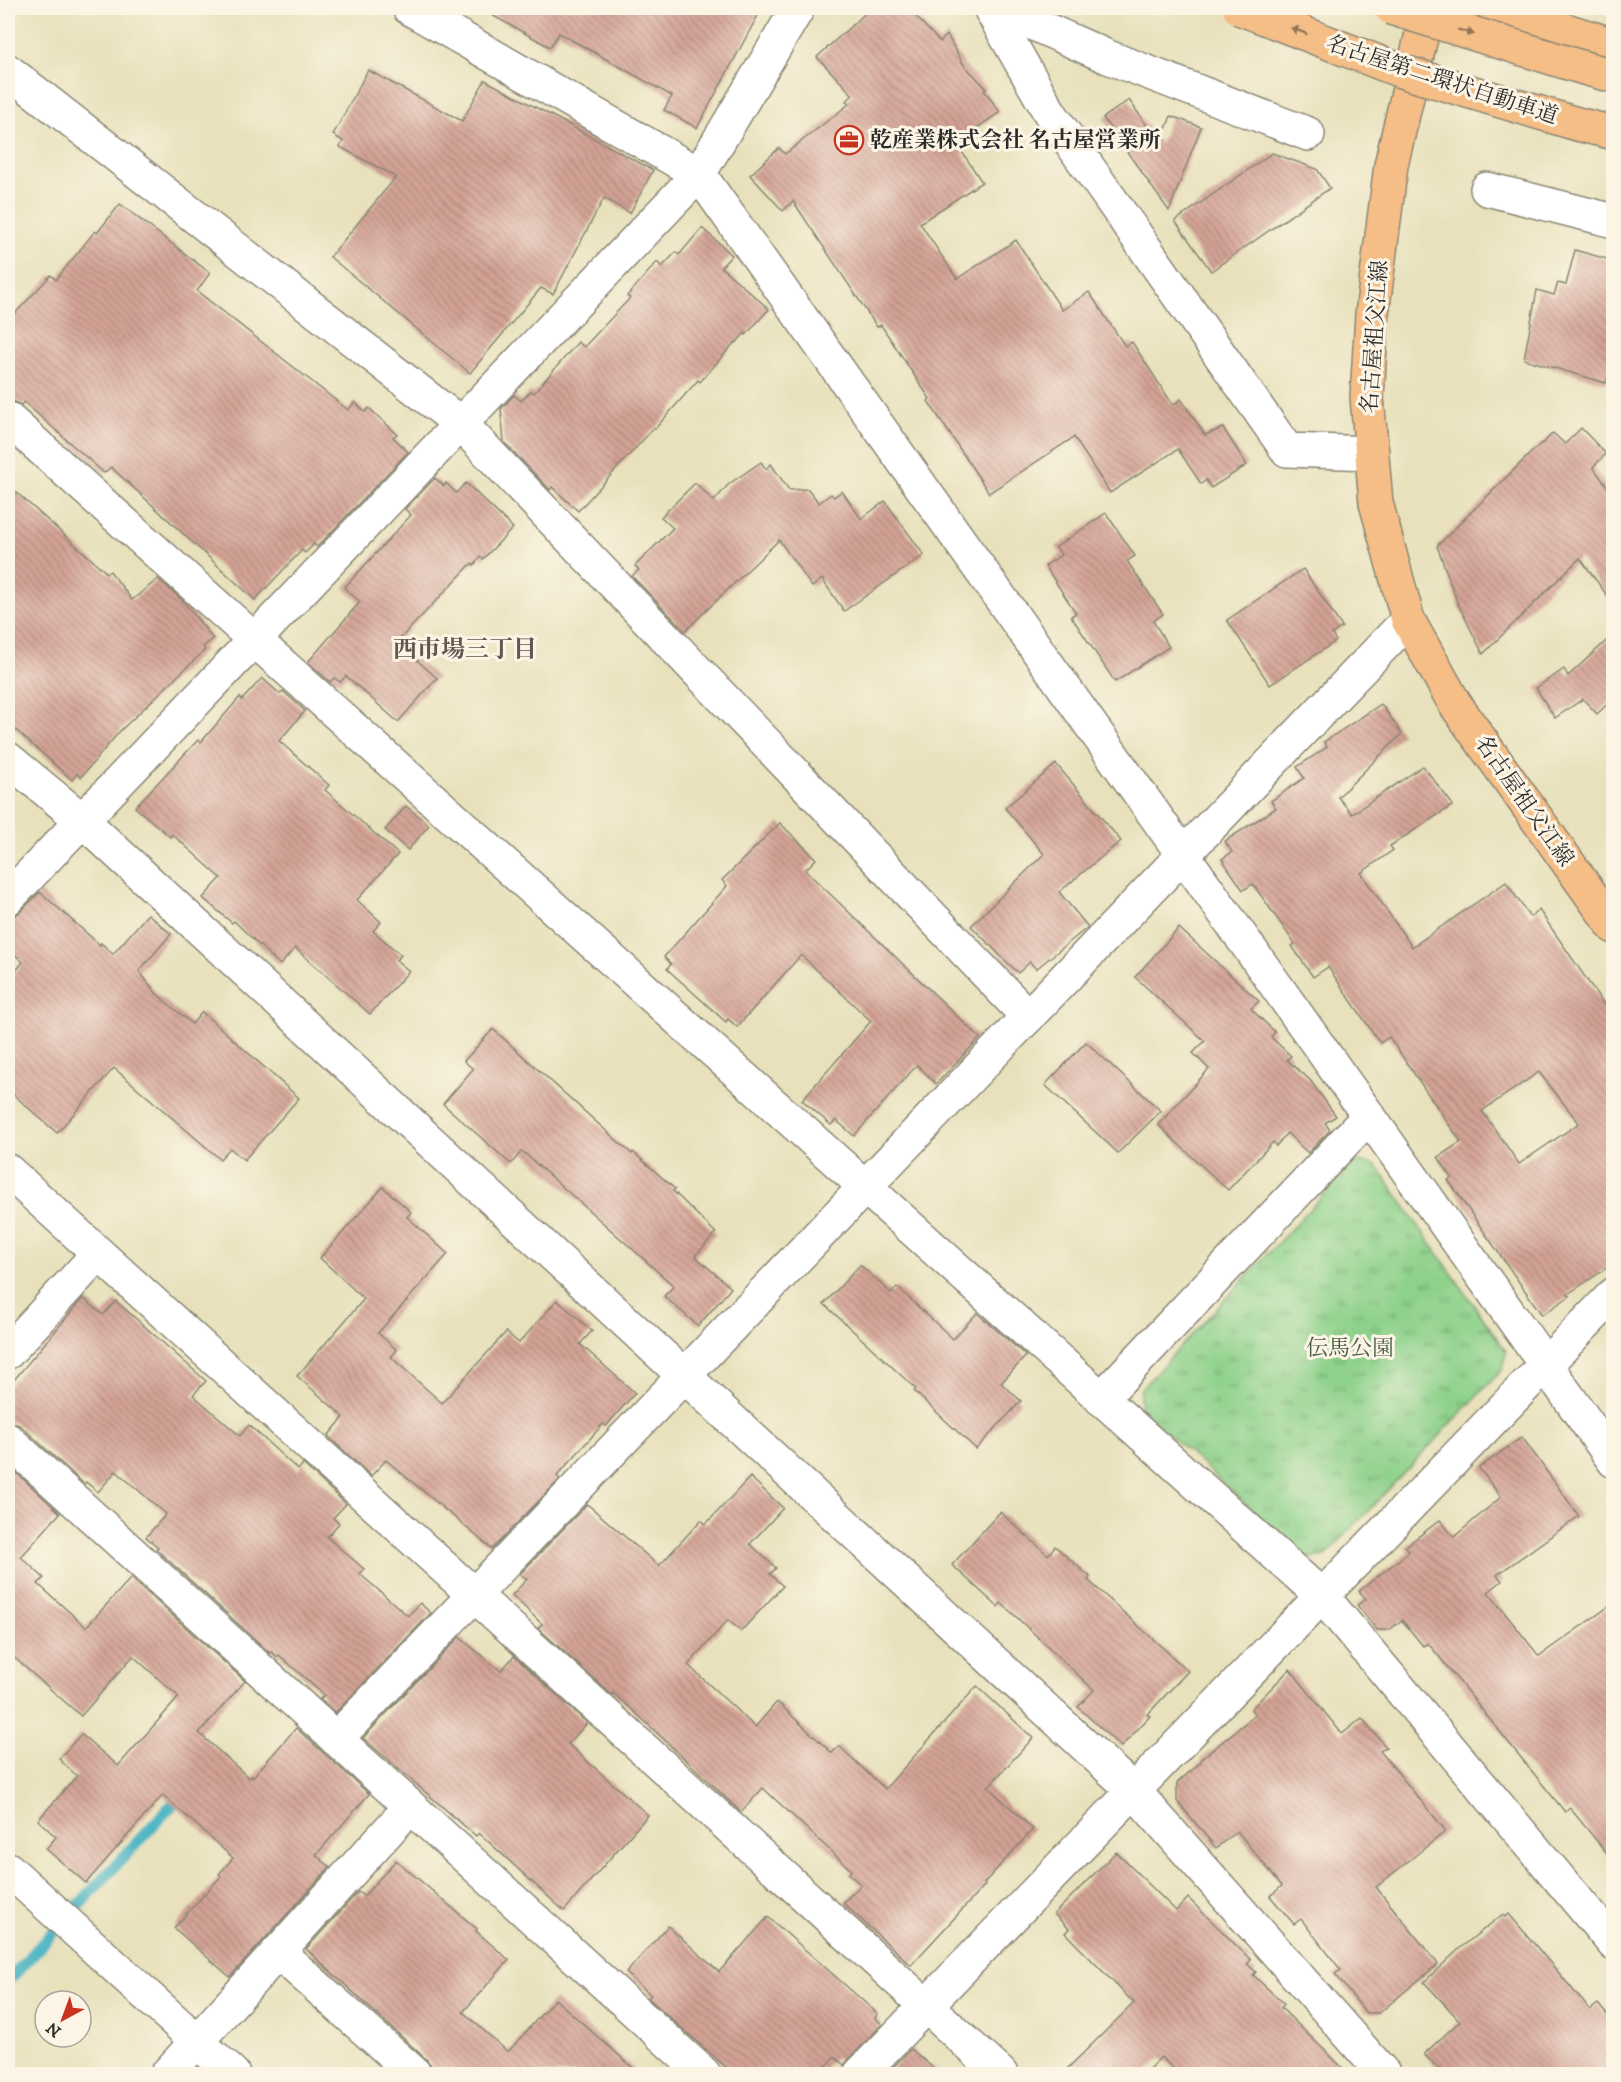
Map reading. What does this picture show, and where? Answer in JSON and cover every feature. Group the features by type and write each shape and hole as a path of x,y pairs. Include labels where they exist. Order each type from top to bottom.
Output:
{"main road":[{"name":"名古屋第二環状自動車道","path":"1239,8 1401,71 1614,133"},
{"path":"1391,8 1584,69 1614,76"},
{"name":"名古屋祖父江線","path":"1428,8 1391,165 1372,314 1367,397 1376,503 1408,620 1460,711 1614,927"},
{"path":"1494,8 1614,45"}],"street":[{"path":"409,8 699,174 1614,1461"},
{"path":"8,898 699,174 798,8"},
{"path":"990,8 1050,113 1287,450 1372,453"},
{"path":"998,8 1108,57 1308,134"},
{"path":"8,71 460,423 1028,1017"},
{"path":"1486,189 1614,221"},
{"path":"8,419 1322,1596 1614,1944"},
{"path":"336,1739 1408,620"},
{"path":"8,759 82,820 1134,1791 1384,2074"},
{"path":"1101,1399 1369,1116"},
{"path":"8,1171 1001,2074"},
{"path":"8,1352 98,1254"},
{"path":"860,2074 1614,1294"},
{"path":"8,1440 410,1807 688,2069"},
{"path":"167,2074 410,1807"},
{"path":"8,1869 233,2074"},
{"path":"278,1952 415,2074"}],"green space":[{"name":"伝馬公園","path":"1355,1161 1376,1165 1506,1351 1503,1369 1325,1556 1307,1559 1140,1408 1140,1390"}],"building":[{"path":"479,8 762,8 697,128 664,110 672,96 599,55 559,33 550,47"},
{"path":"871,8 908,8 940,42 947,35 964,65 986,88 984,90 1000,112 961,139 965,146 960,149 982,182 920,223 957,279 1016,240 1062,310 1089,292 1125,346 1132,342 1173,405 1181,399 1205,435 1223,428 1247,465 1211,488 1206,480 1201,484 1178,449 1110,493 1074,437 989,493 881,325 877,327 793,201 783,211 750,175 779,148 785,154 849,104 846,101 853,95 817,57"},
{"path":"368,70 462,121 485,80 653,170 630,213 604,198 553,294 541,288 470,373 330,257 396,177 340,147 343,141 333,135"},
{"path":"1129,100 1160,144 1171,116 1201,127 1169,211 1103,118"},
{"path":"1272,153 1317,169 1330,188 1211,271 1175,221"},
{"path":"120,204 210,273 197,291 348,410 355,402 365,412 369,408 397,434 393,437 408,452 317,547 314,544 305,553 302,550 255,600 111,467 104,473 24,402 21,405 8,401 8,321 51,275 56,280"},
{"path":"702,228 732,255 721,267 769,309 746,335 745,333 735,342 700,382 698,380 578,511 552,487 550,490 504,442 501,409 514,395 521,401 531,391 534,393 578,342 584,347 630,298 627,296 657,262 662,267 676,252 679,255"},
{"path":"1575,250 1614,261 1614,357 1606,383 1524,359 1537,290 1554,295 1558,283 1566,285"},
{"path":"1581,428 1606,454 1593,467 1614,496 1614,605 1580,558 1483,654 1458,604 1437,546 1553,433 1565,444"},
{"path":"761,462 766,469 771,464 789,490 808,489 819,503 831,494 834,497 842,491 861,519 885,501 924,555 844,611 822,579 812,587 779,540 685,631 632,576 639,570 635,566 673,528 661,517 695,483 714,501 729,484"},
{"path":"435,478 444,486 446,483 456,493 466,483 513,528 483,559 480,557 474,565 472,563 397,642 437,678 398,722 346,676 340,682 334,678 330,682 308,662 360,602 344,588 411,515 405,509"},
{"path":"8,485 107,573 110,571 132,600 158,579 183,601 213,639 203,647 205,650 120,731 81,777 77,774 72,780 8,723"},
{"path":"1106,513 1135,556 1127,561 1163,614 1153,621 1169,647 1115,682 1071,616 1076,613 1045,566 1061,555 1056,547"},
{"path":"1303,569 1342,627 1332,634 1336,641 1270,685 1227,620"},
{"path":"1614,634 1614,698 1597,714 1583,699 1555,718 1536,688 1564,669 1568,676"},
{"path":"262,678 280,694 283,691 305,711 279,741 329,785 325,790 398,854 357,900 381,922 373,931 401,955 396,960 409,971 370,1014 295,948 280,965 234,921 232,923 203,898 221,878 172,834 170,837 135,807 198,740 201,742 240,697 242,700"},
{"path":"1381,704 1402,734 1338,797 1352,814 1423,766 1453,805 1390,846 1393,850 1361,873 1412,947 1506,882 1530,917 1539,910 1614,1019 1614,1263 1568,1294 1570,1296 1542,1315 1448,1180 1452,1178 1438,1157 1461,1142 1389,1037 1380,1043 1328,967 1313,977 1292,946 1295,944 1253,884 1243,890 1222,859 1232,852 1225,841 1276,808 1271,801 1304,778 1297,767 1327,747 1324,742","holes":["1539,1072 1579,1123 1519,1164 1482,1111"]},
{"path":"1056,764 1121,841 1059,892 1088,927 1036,969 1030,962 1018,973 971,926 1044,854 1005,808"},
{"path":"406,806 429,825 408,850 385,830"},
{"path":"780,823 816,859 805,870 980,1038 936,1084 917,1065 854,1136 836,1120 831,1125 802,1100 871,1021 801,955 737,1027 728,1019 726,1022 667,969 671,964 664,957 727,886 722,880"},
{"path":"40,892 113,954 148,914 171,934 139,971 156,993 192,1024 202,1012 299,1098 244,1160 230,1148 220,1159 114,1068 57,1133 8,1090 8,980 23,962 8,948 8,916 14,916 21,911"},
{"path":"1179,928 1259,1001 1251,1009 1275,1032 1271,1037 1291,1056 1287,1060 1310,1080 1336,1116 1325,1123 1330,1130 1308,1153 1287,1133 1276,1146 1273,1142 1228,1190 1158,1125 1209,1069 1193,1053 1205,1041 1135,977"},
{"path":"493,1029 632,1154 633,1152 675,1189 673,1191 716,1233 695,1256 731,1288 698,1326 664,1296 674,1286 522,1151 511,1164 443,1104 473,1069 464,1061"},
{"path":"1086,1042 1161,1111 1118,1153 1045,1085"},
{"path":"383,1187 411,1212 407,1217 448,1254 378,1333 397,1350 391,1357 442,1403 506,1332 519,1343 557,1300 592,1331 580,1344 635,1393 606,1426 603,1424 557,1476 560,1479 492,1549 386,1460 371,1476 328,1436 344,1417 297,1376 364,1299 320,1258"},
{"path":"860,1265 891,1293 897,1287 953,1339 977,1313 1026,1356 1001,1383 1021,1401 976,1449 914,1391 916,1389 824,1304"},
{"path":"83,1298 103,1315 116,1301 206,1381 193,1395 240,1436 249,1425 298,1470 303,1464 346,1504 333,1518 339,1523 327,1537 364,1569 360,1574 408,1616 420,1603 431,1613 335,1713 320,1699 324,1695 279,1655 277,1657 272,1652 270,1653 156,1549 158,1547 146,1537 166,1514 116,1471 98,1492 86,1482 84,1484 21,1426 8,1422 8,1387"},
{"path":"1522,1437 1579,1516 1497,1575 1502,1581 1488,1592 1539,1656 1614,1603 1614,1862 1570,1808 1565,1812 1428,1643 1423,1646 1402,1620 1389,1630 1377,1630 1357,1605 1366,1599 1359,1591 1409,1552 1405,1547 1440,1520 1454,1537 1501,1497 1479,1468"},
{"path":"8,1465 60,1513 21,1557 44,1578 38,1584 86,1627 131,1578 245,1681 199,1733 249,1778 251,1776 252,1778 296,1728 369,1794 316,1855 330,1867 230,1977 174,1928 221,1876 219,1874 233,1858 163,1795 86,1883 46,1849 56,1837 38,1820 77,1776 59,1759 81,1734 118,1766 179,1697 133,1656 81,1716 8,1652"},
{"path":"750,1477 783,1508 750,1544 776,1568 770,1574 783,1586 741,1631 728,1620 688,1665 755,1727 777,1702 832,1753 839,1746 885,1789 977,1686 1033,1738 988,1787 1033,1829 911,1965 843,1903 861,1885 849,1874 851,1870 763,1788 741,1812 636,1713 613,1693 612,1695 538,1628 542,1624 512,1595 527,1579 520,1574 587,1504 659,1566 701,1520 706,1524"},
{"path":"1000,1512 1048,1555 1055,1546 1090,1577 1088,1580 1188,1671 1121,1747 1078,1707 1094,1690 1001,1603 998,1607 952,1565"},
{"path":"459,1637 501,1671 514,1656 587,1723 568,1744 648,1815 564,1911 479,1833 476,1836 363,1738"},
{"path":"1290,1669 1342,1734 1362,1718 1386,1747 1380,1751 1446,1831 1376,1887 1438,1964 1379,2013 1366,2013 1335,1974 1341,1970 1301,1919 1294,1924 1270,1896 1282,1886 1237,1831 1216,1848 1177,1801 1177,1783 1201,1762 1200,1760 1255,1715 1251,1709"},
{"path":"1116,1852 1176,1911 1188,1898 1251,1960 1247,1964 1256,1972 1253,1975 1284,2004 1281,2008 1349,2074 1179,2074 1161,2057 1144,2074 1062,2074 1134,2003 1065,1933 1069,1929 1054,1914"},
{"path":"396,1860 477,1929 476,1931 509,1960 463,2012 508,2052 555,1999 640,2074 433,2074 433,2068 427,2060 306,1949 358,1892 364,1896"},
{"path":"1503,1914 1505,1917 1509,1914 1590,2010 1598,2004 1614,2023 1614,2074 1444,2074 1424,2054 1460,2021 1424,1982 1459,1949"},
{"path":"768,1917 878,2014 875,2018 882,2024 844,2065 835,2057 819,2074 734,2074 648,1998 651,1995 626,1973 668,1926 719,1972"},
{"path":"911,2049 940,2074 886,2074"}],"waterway":[{"path":"76,1908 171,1806"},
{"path":"8,1981 54,1931"}],"place":[{"name":"乾産業株式会社 名古屋営業所","path":"849,140"}],"district":[{"name":"西市場三丁目","path":"465,650"}]}
